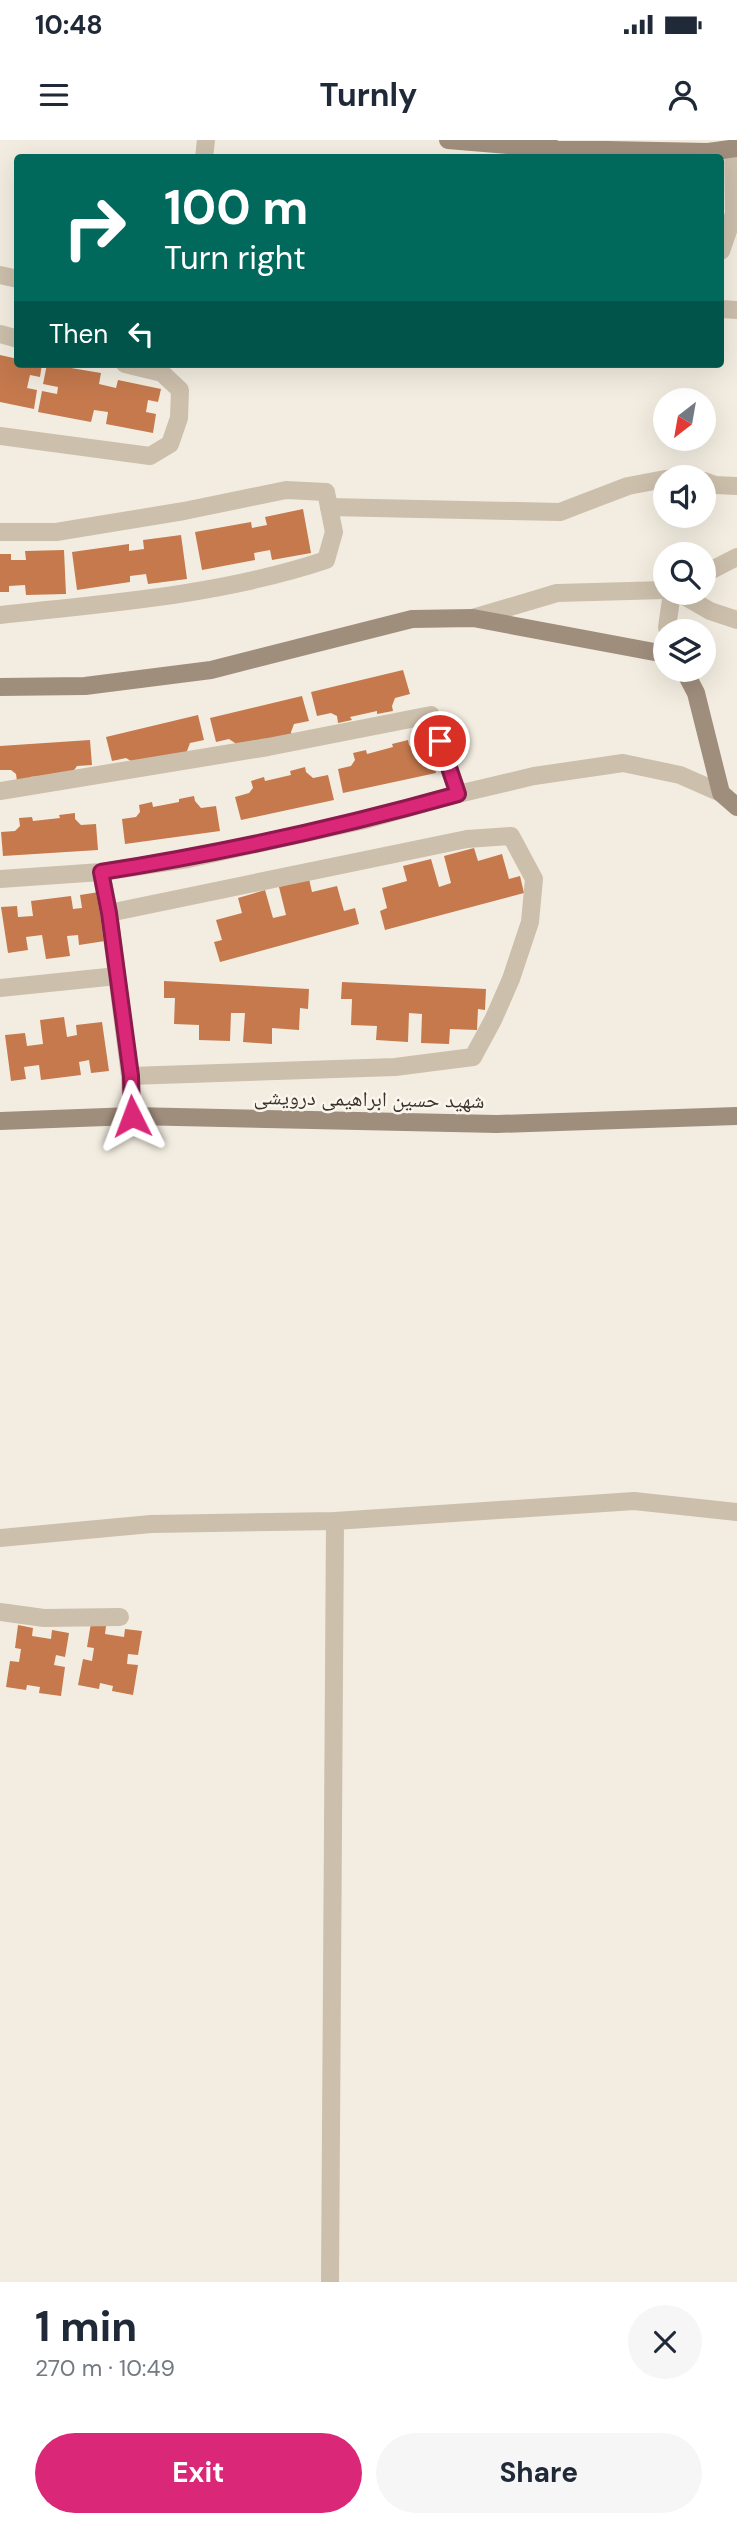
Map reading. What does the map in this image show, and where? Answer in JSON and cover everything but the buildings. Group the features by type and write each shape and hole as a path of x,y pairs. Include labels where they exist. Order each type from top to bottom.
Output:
{"street":[{"path":"448,140 557,149 708,152 735,148 734,214 724,242"},
{"path":"0,436 149,456 170,444 179,418 180,390 162,373 141,368"},
{"path":"329,507 560,512 628,486 653,481"},
{"path":"716,485 737,486"},
{"path":"0,532 56,532 184,511 286,489 326,492 334,532 326,560 280,575 144,599 0,615"},
{"path":"716,568 737,557"},
{"path":"473,618 557,593 653,590"},
{"path":"699,605 737,620"},
{"path":"0,687 85,687 211,670 412,619 473,618 653,652"},
{"path":"690,682 696,693 721,793"},
{"path":"0,791 268,747 431,715 458,794"},
{"path":"0,879 101,872 188,859 365,820 534,776 623,763 680,775 721,793 737,807"},
{"path":"109,913 467,839 511,836 534,879 530,922 511,979 473,1057 395,1067 131,1076"},
{"path":"101,872 131,1076 132,1116"},
{"path":"0,988 117,976"},
{"name":"شهید حسین ابراهیمی درویشی","path":"0,1121 132,1116 497,1124 737,1116"},
{"path":"0,1538 151,1524 335,1521 634,1501 737,1512"},
{"path":"330,2282 335,1521"},
{"path":"0,1612 44,1618 121,1617"}],"route":[{"path":"132,1116 131,1076 101,872 188,859 365,820 458,794 440,741"}]}
